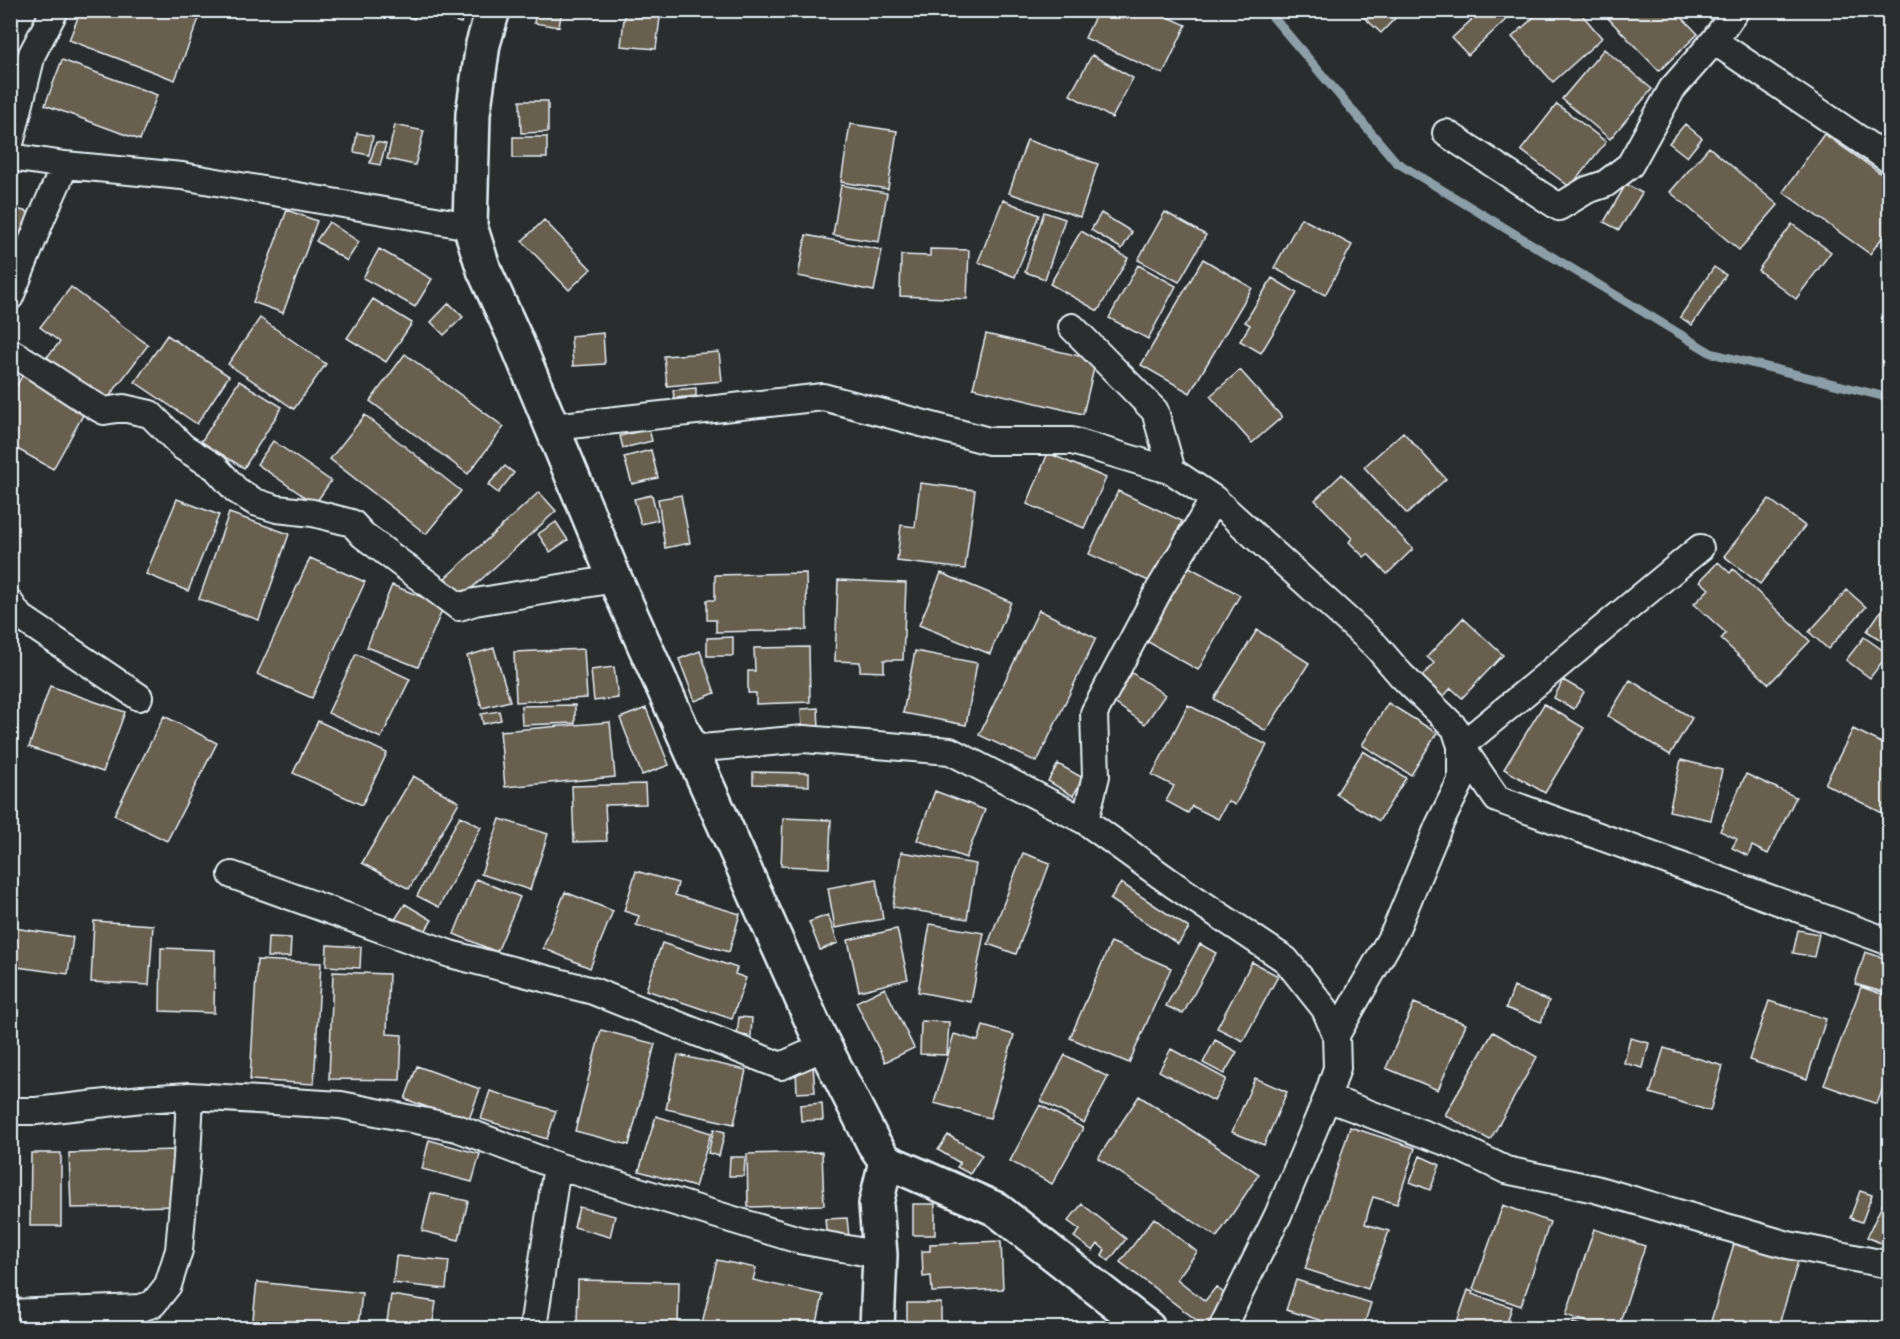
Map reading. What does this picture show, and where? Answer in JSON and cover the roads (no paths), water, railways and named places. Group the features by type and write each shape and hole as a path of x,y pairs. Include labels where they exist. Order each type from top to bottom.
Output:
{"street":[{"path":"10,144 32,54 56,10"},
{"path":"493,10 483,44 473,114 470,226 484,270 553,427 615,579 824,1047 874,1144 886,1161 996,1209 1149,1329"},
{"path":"1446,134 1559,207 1587,190 1605,184 1630,165 1672,89 1714,41 1736,10"},
{"path":"1714,41 1890,160"},
{"path":"10,158 182,176 470,226"},
{"path":"10,297 65,165"},
{"path":"1072,327 1155,411 1172,471"},
{"path":"10,352 32,363 47,376 104,411 123,408 150,414 183,447 215,466 236,490 255,502 277,509 313,513 352,523 363,535 459,607 475,602 615,579"},
{"path":"553,427 823,397 989,441 1072,441 1172,471 1214,499 1376,646 1401,675 1455,728 1461,746 1497,799 1890,942"},
{"path":"1085,821 1096,776 1094,713 1159,590 1214,499"},
{"path":"1461,746 1700,548"},
{"path":"10,603 19,616 139,697"},
{"path":"691,749 804,739 950,752 1085,821 1174,885 1286,960 1325,1009 1336,1035 1337,1068 1327,1098 1278,1215 1222,1329"},
{"path":"1336,1035 1395,931 1439,825 1461,781 1461,746"},
{"path":"232,875 450,954 593,991 781,1066 824,1047"},
{"path":"10,1110 36,1111 190,1096 341,1104 457,1128 557,1166 799,1240 880,1255"},
{"path":"10,1313 140,1308 153,1304 168,1286 179,1250 190,1096"},
{"path":"1327,1098 1454,1145 1506,1170 1595,1190 1788,1245 1890,1265"},
{"path":"877,1329 880,1255 876,1204 886,1161"},
{"path":"532,1329 557,1166"}],"waterway":[{"path":"1267,10 1396,162 1711,353 1890,398"}]}
